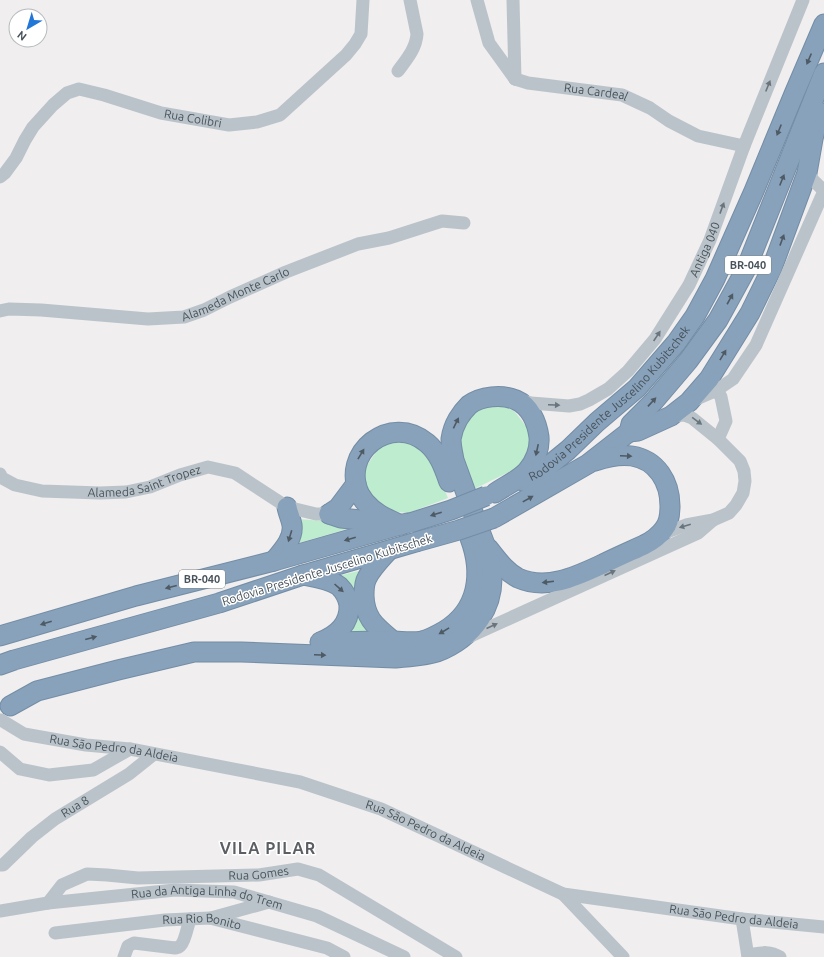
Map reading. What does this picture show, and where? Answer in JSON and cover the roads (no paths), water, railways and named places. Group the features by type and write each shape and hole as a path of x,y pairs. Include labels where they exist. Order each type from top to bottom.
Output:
{"highway":[{"name":"Rodovia Presidente Juscelino Kubitschek","path":"1,636 136,596 274,561 405,524 451,510 490,495 541,472 568,450 597,422 637,388 676,343 691,321 715,279 754,191 824,24"},
{"name":"Rodovia Presidente Juscelino Kubitschek","path":"0,665 220,603 303,575 459,530 494,518 588,464 628,432 631,424 654,401 688,361 718,320 746,270 824,73"},
{"path":"628,432 638,431 671,416 713,384 772,268 807,173 824,90"},
{"path":"4,710 37,691 194,652 241,652 395,658 414,657 444,649 468,633 478,622 486,609 491,595 492,582 492,568 484,542 454,460 451,439 452,431 460,416 474,402 500,396 516,400 526,407 536,425 539,440 534,461 527,471 490,495"},
{"path":"4,710 32,684 112,660 193,644 415,642 435,636 455,624 467,610 477,582 477,565 474,549 441,461 428,443 416,436 397,431 385,434 375,439 363,451 356,464 355,474 356,484 363,501 371,509 379,514 405,524"},
{"path":"484,542 500,563 512,574 532,582 545,583 579,575 644,545 664,530 670,510 670,503 666,482 659,471 649,463 632,456 614,456 588,464"},
{"path":"329,514 338,508 356,484"},
{"path":"274,561 284,549 292,531 292,525 287,507"},
{"path":"329,514 342,518 405,524"},
{"path":"388,550 367,577 364,585 364,599 366,612 373,623 393,641"},
{"path":"303,575 334,583 342,590 347,598 349,613 347,621 336,633 321,642"}],"street":[{"name":"Rua Colibri","path":"0,177 5,173 16,158 33,127 53,105 67,93 79,89 162,114 229,125 257,122 280,115 346,56 355,44 360,34 363,0"},
{"path":"398,71 415,45 416,34 410,0"},
{"path":"477,0 489,42 515,79"},
{"path":"513,0 515,79"},
{"name":"Antiga 040","path":"516,400 552,405 569,406 580,404 608,389 628,371 655,339 689,285 710,240 744,146 803,0"},
{"name":"Rua Cardeal","path":"515,79 528,83 622,95 650,108 669,121 698,136 744,146"},
{"name":"Alameda Monte Carlo","path":"0,311 9,309 41,310 148,319 184,317 204,310 286,272 358,244 389,238 442,221 464,223"},
{"path":"713,384 721,397 726,422 718,439"},
{"path":"658,535 686,525 713,520 729,513 736,506 743,493 745,481 744,471 740,461 718,439 692,418 684,415 671,416"},
{"name":"Alameda Saint Tropez","path":"0,474 2,478 15,485 42,491 100,493 126,492 150,487 180,475 208,467 235,474 287,507 316,514 329,514"},
{"path":"456,642 698,534 713,520"},
{"name":"Rua São Pedro da Aldeia","path":"4,710 24,734 86,745 130,749 300,782 381,809 563,894 742,919 824,927"},
{"path":"0,752 20,769 49,774 93,770 130,749"},
{"name":"Rua 8","path":"0,865 3,865 32,837 55,819 129,774 154,754"},
{"name":"Rua Gomes","path":"48,903 62,885 87,874 138,878 259,875 298,869 319,875 456,957"},
{"name":"Rua da Antiga Linha do Trem","path":"0,911 48,903 175,890 234,892 317,916 404,957"},
{"path":"563,894 623,957"},
{"path":"210,918 269,902"},
{"name":"Rua Rio Bonito","path":"55,932 165,920 210,918 327,948 344,957"},
{"path":"124,957 128,946 134,943 175,948 179,947 190,919"},
{"path":"742,919 748,956 768,952 780,957"}],"district":[{"name":"VILA PILAR","path":"268,848"}]}
